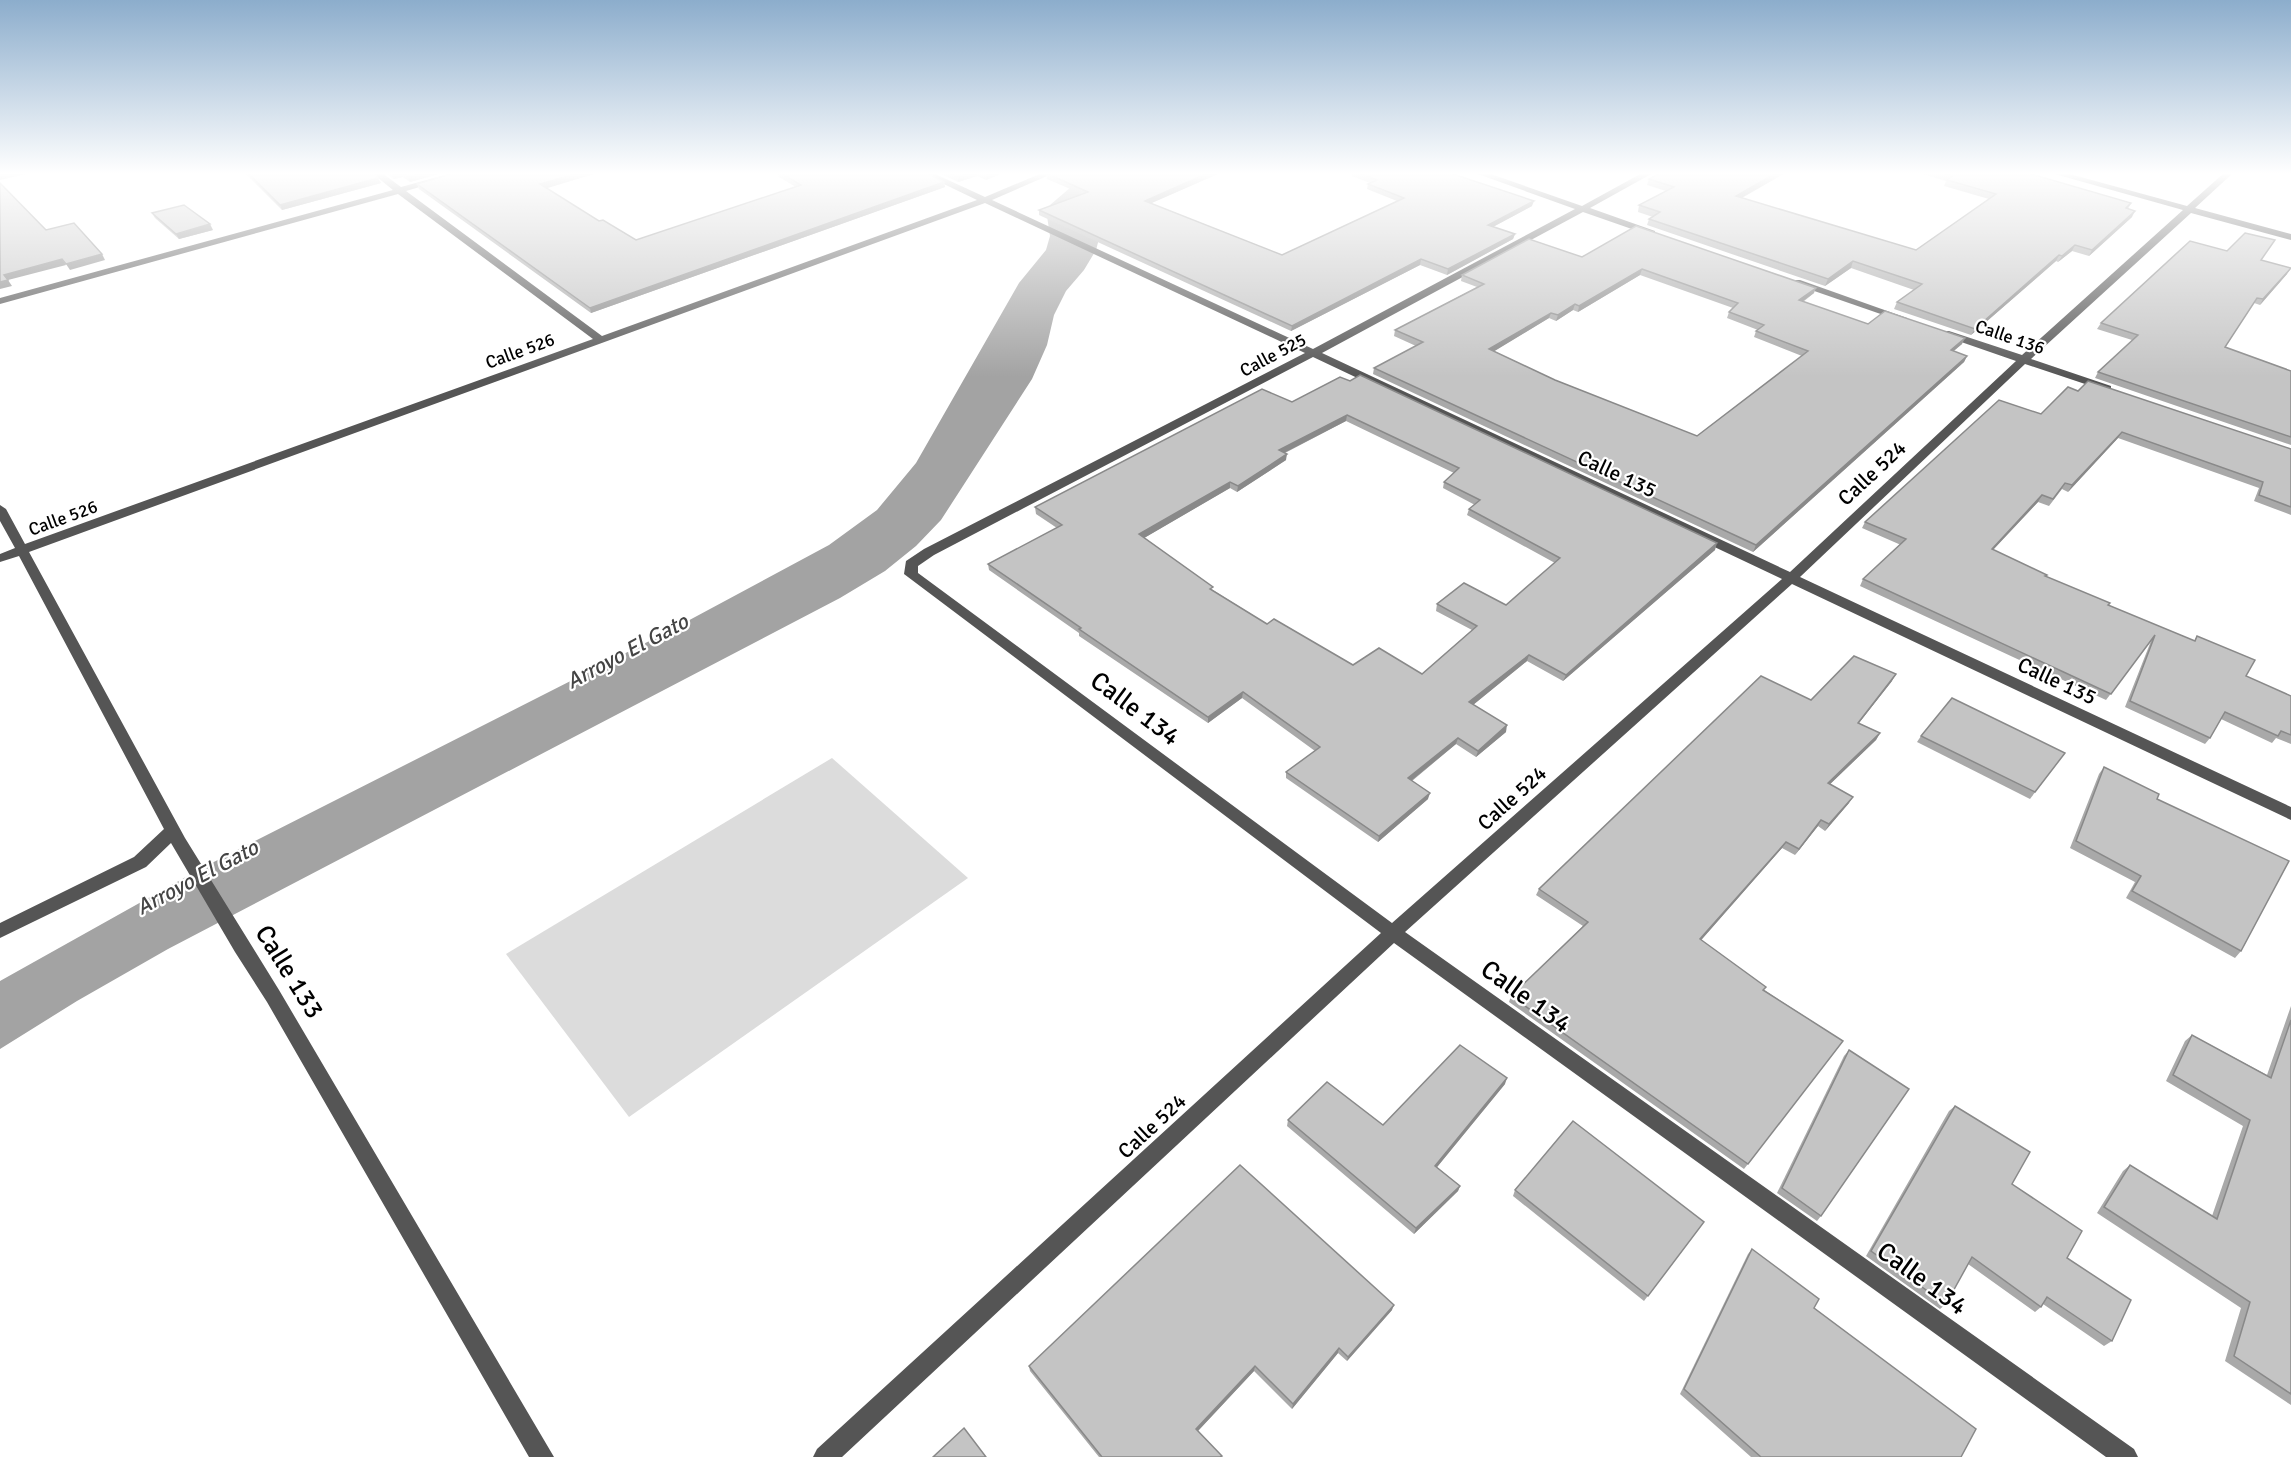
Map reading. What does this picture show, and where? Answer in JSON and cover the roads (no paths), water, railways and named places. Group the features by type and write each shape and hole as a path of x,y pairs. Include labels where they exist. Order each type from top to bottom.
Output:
{"street":[{"path":"0,301 219,241"},
{"path":"468,241 600,339"},
{"name":"Calle 526","path":"0,558 872,241"},
{"name":"Calle 135","path":"1074,241 1792,577 2291,814"},
{"name":"Calle 525","path":"911,564 929,552 1313,352 1520,241"},
{"name":"Calle 524","path":"825,1457 1393,933 1792,577 2024,359 2156,241"},
{"path":"1791,280 1913,322"},
{"name":"Calle 136","path":"1935,329 2113,390"},
{"name":"Calle 133","path":"0,510 176,837 273,996 542,1457"},
{"name":"Calle 134","path":"911,564 911,574 1393,933 2127,1457"},
{"path":"0,931 140,862 176,837"}],"water":[{"name":"Arroyo El Gato","path":"1049,241 1098,241 1096,250 1084,270 1066,291 1054,315 1047,345 1032,379 941,520 916,546 885,571 840,598 168,949 77,1001 0,1049 0,981 202,868 669,631 829,545 877,510 916,463 1019,283 1046,250"}]}
